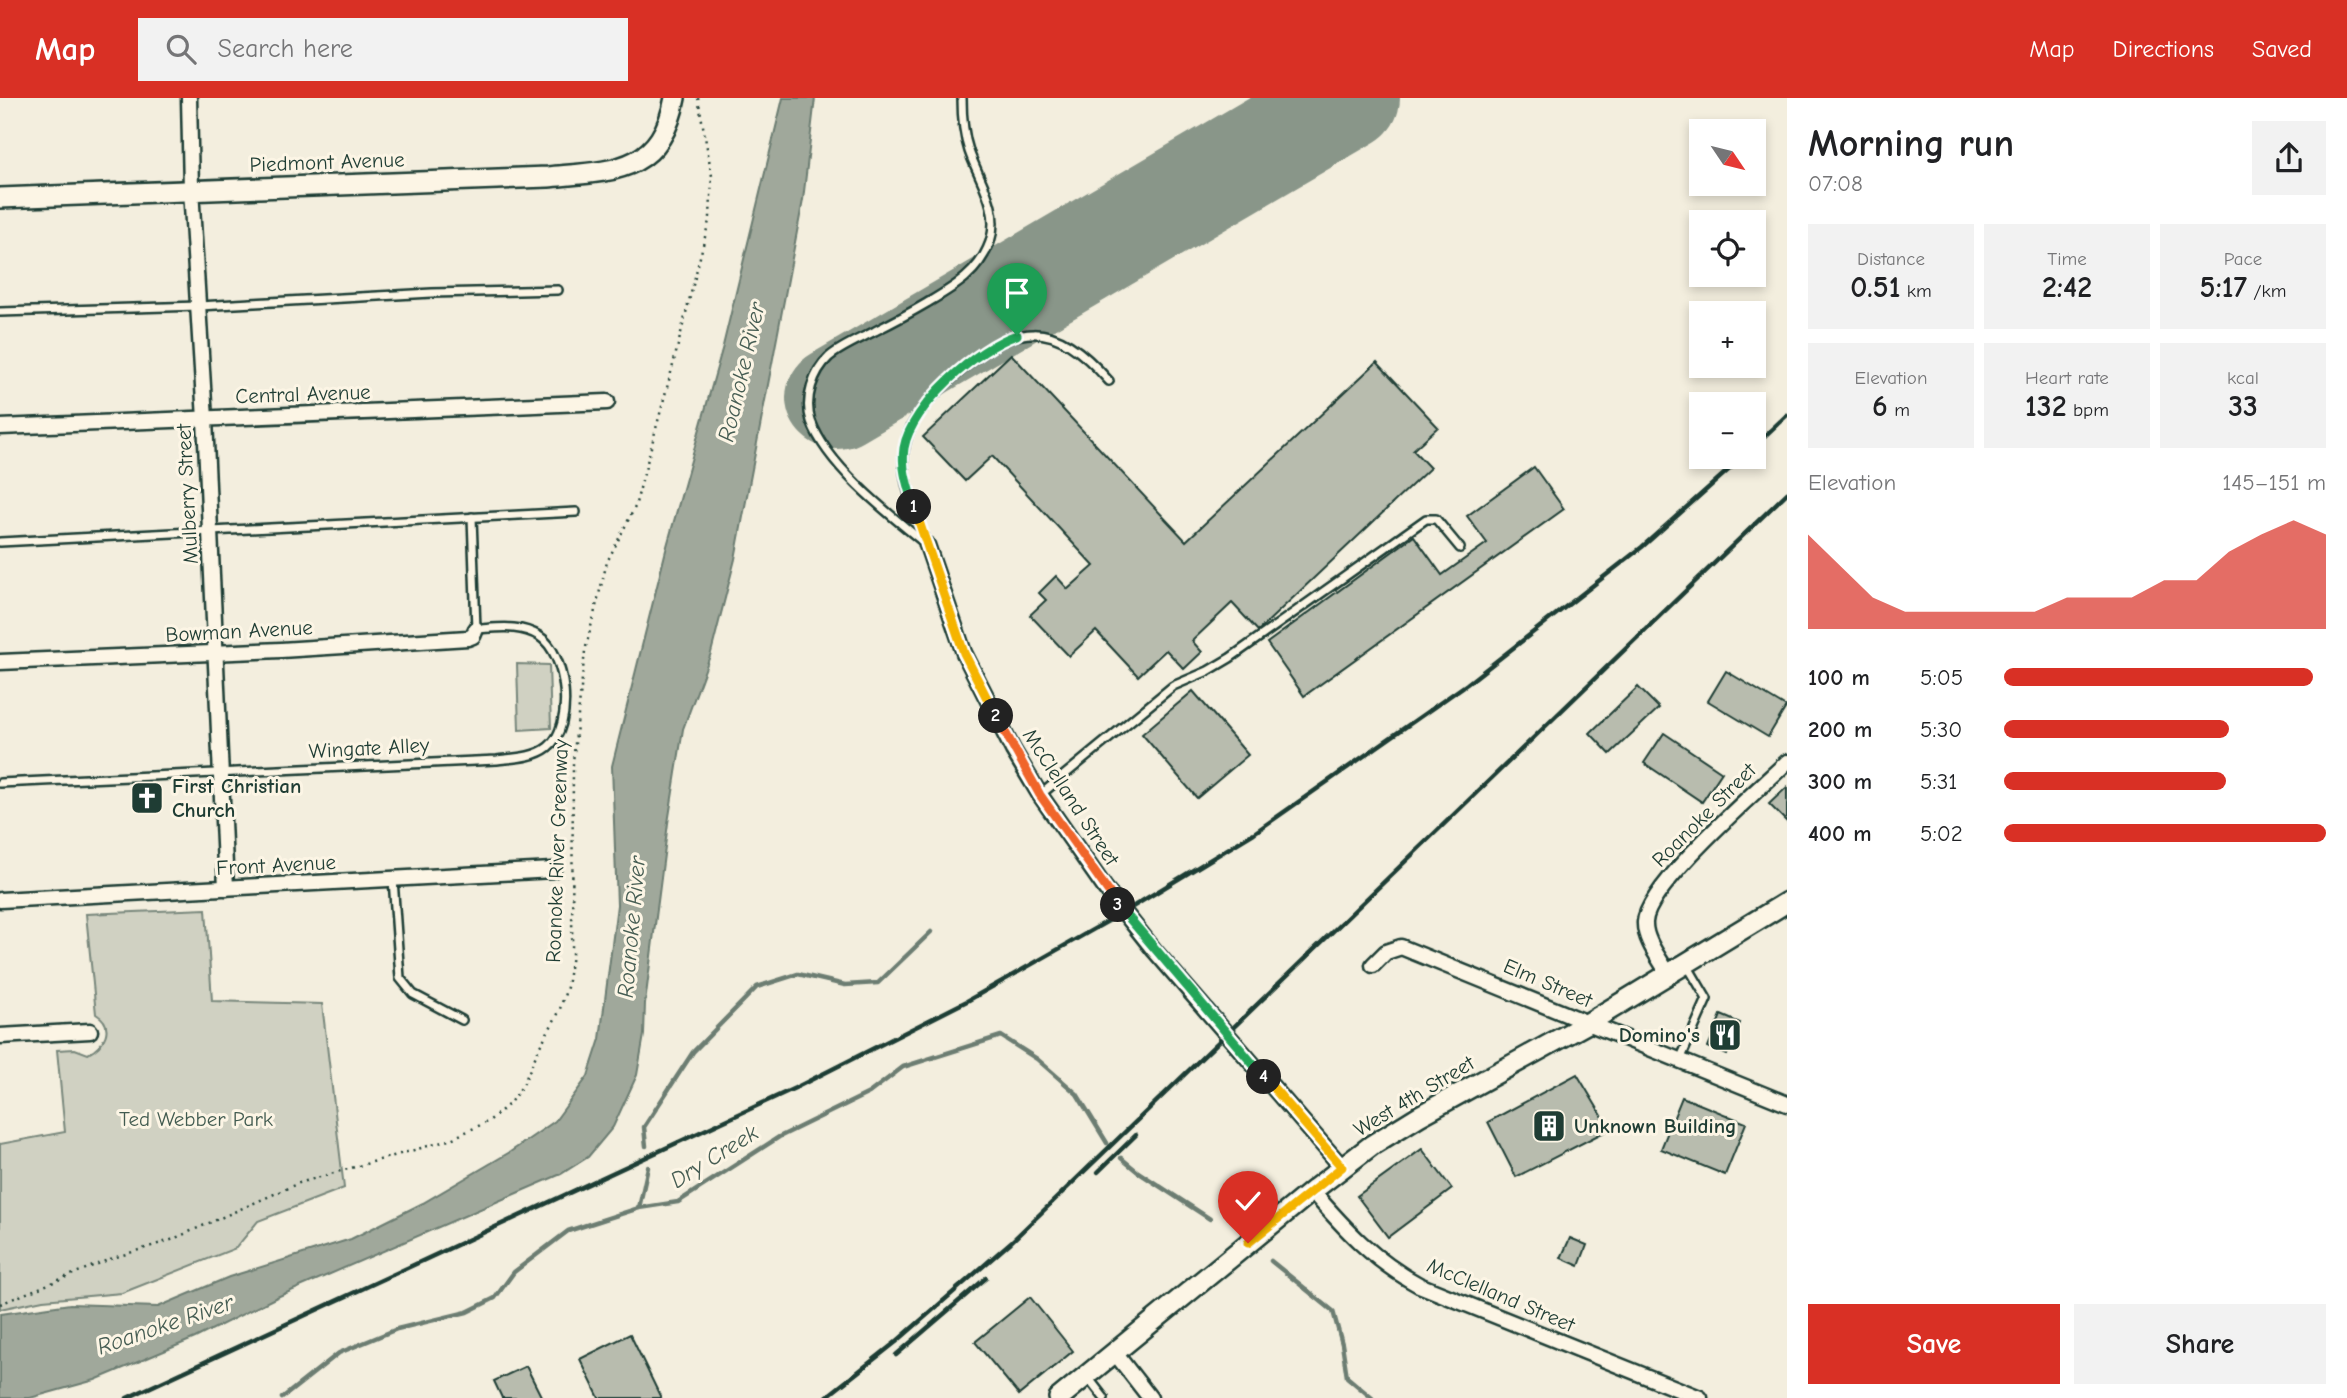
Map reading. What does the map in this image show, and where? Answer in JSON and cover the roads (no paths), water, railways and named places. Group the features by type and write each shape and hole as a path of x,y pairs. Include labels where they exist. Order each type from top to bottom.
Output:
{"main road":[{"name":"Piedmont Avenue","path":"0,198 548,177 618,169 631,164 649,151 665,132 672,117 675,98"},
{"name":"West 4th Street","path":"1059,1398 1342,1167 1419,1116 1588,1023 1787,902"}],"street":[{"name":"Mulberry Street","path":"189,98 191,190 205,419 226,888"},
{"name":"Central Avenue","path":"0,427 607,402"},
{"name":"McClelland Street","path":"926,545 964,653 1013,750 1040,795 1105,888 1154,950 1342,1167"},
{"name":"Bowman Avenue","path":"0,662 468,638 473,636 476,629"},
{"name":"Roanoke Street","path":"1669,975 1646,932 1648,910 1675,871 1787,762"},
{"name":"Front Avenue","path":"0,900 553,870"},
{"name":"Elm Street","path":"1373,965 1386,952 1401,947 1787,1104"},
{"path":"0,1036 90,1031"},
{"name":"McClelland Street","path":"1312,1191 1348,1233 1371,1254 1395,1272 1419,1285 1700,1398"},
{"path":"1115,1353 1150,1398"}],"lane":[{"path":"926,545 867,493 834,457 811,420 810,394 818,371 839,349 896,321 955,286 967,278 984,255 991,239 991,206 964,134 962,98"},
{"path":"0,312 558,290"},
{"path":"926,545 906,483 904,447 909,430 922,410 938,391 970,362 1005,339 1033,334 1061,340 1081,354 1108,382"},
{"path":"0,542 576,512"},
{"path":"472,517 476,629"},
{"path":"1040,795 1173,686 1230,659 1426,519 1436,519 1460,548"},
{"name":"Wingate Alley","path":"0,783 496,760 540,752 558,737 566,712 557,657 551,646 529,631 509,627 476,629"},
{"path":"393,879 400,978 420,998 462,1020"},
{"path":"1679,1060 1707,999 1686,964"},
{"path":"1086,1376 1104,1398"}],"water":[{"name":"Roanoke River","path":"783,98 815,98 803,200 735,559 711,653 683,729 668,823 637,1075 613,1127 588,1157 561,1174 277,1297 195,1338 95,1380 30,1398 0,1398 0,1314 70,1304 158,1307 229,1277 351,1239 423,1203 510,1152 555,1121 588,1076 600,1039 617,905 612,766 667,546 723,346"}],"waterway":[{"path":"646,1146 644,1127 693,1052 757,987 798,974 845,985 878,983 931,932"},
{"name":"Dry Creek","path":"282,1398 339,1353 397,1329 467,1312 495,1298 514,1272 568,1231 639,1208 678,1202 779,1137 869,1093 903,1067 1001,1036 1037,1059 1077,1094 1107,1143"},
{"name":"Dry Creek","path":"1121,1158 1210,1219"},
{"path":"639,1208 648,1167"},
{"name":"Dry Creek","path":"1271,1261 1333,1311 1347,1377 1372,1398"}],"railway":[{"path":"1766,435 1787,415"},
{"path":"127,1398 795,1088 967,1001 1124,912 1254,833 1467,684 1642,547 1730,469"},
{"path":"825,1398 896,1342 1011,1242 1787,493"},
{"path":"1098,1172 1136,1135"},
{"path":"896,1355 986,1278"}],"place":[{"name":"First Christian Church","path":"147,798"},
{"name":"Domino's","path":"1725,1035"},
{"name":"Unknown Building","path":"1549,1126"}],"park label":[{"name":"Ted Webber Park","path":"196,1119"}]}
